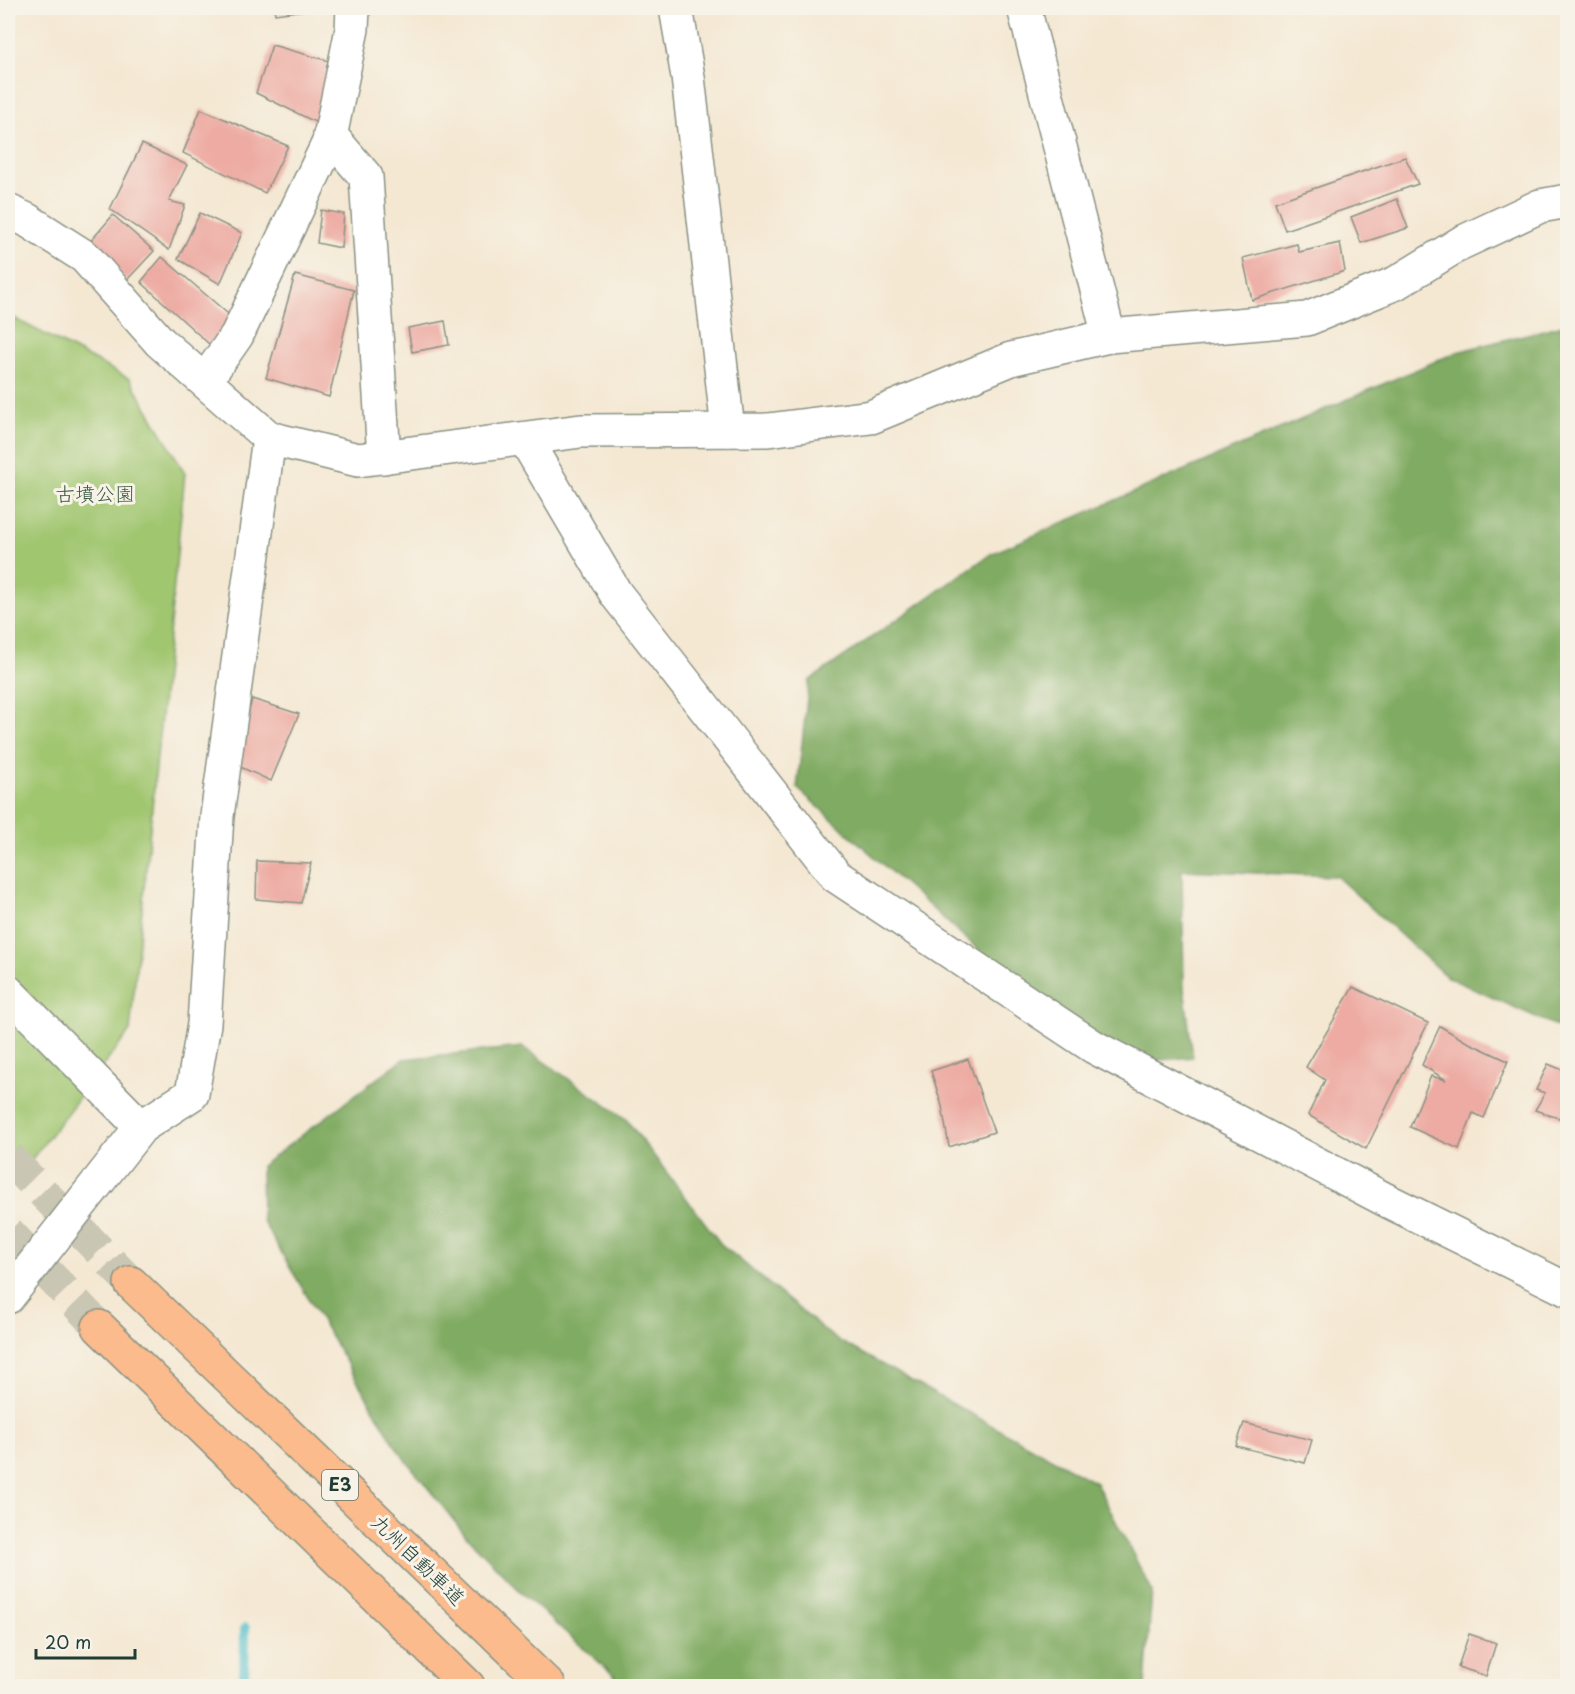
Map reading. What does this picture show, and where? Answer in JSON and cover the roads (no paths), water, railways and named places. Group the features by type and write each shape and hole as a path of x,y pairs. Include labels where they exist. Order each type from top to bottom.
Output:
{"highway":[{"name":"九州自動車道","path":"131,1283 549,1686"},
{"path":"99,1327 468,1686"}],"street":[{"path":"205,381 237,335 330,135 352,29 353,8"},
{"path":"676,8 688,77 728,430"},
{"path":"1024,8 1109,336"},
{"path":"330,135 366,177 384,457"},
{"path":"8,212 27,220 85,257 160,342 269,438 358,460 581,431 768,430 871,417 1011,359 1109,336 1307,319 1396,283 1461,243 1540,206 1568,201"},
{"path":"8,1297 141,1127 192,1094 204,1024 217,816 269,438"},
{"path":"525,439 616,594 836,876 1094,1047 1386,1200 1568,1290"},
{"path":"8,992 141,1127"}],"waterway":[{"path":"244,1686 245,1628"}],"tunnel":[{"path":"8,1157 131,1283"},
{"path":"8,1232 99,1327"}],"park label":[{"name":"古墳公園","path":"95,494"}]}
